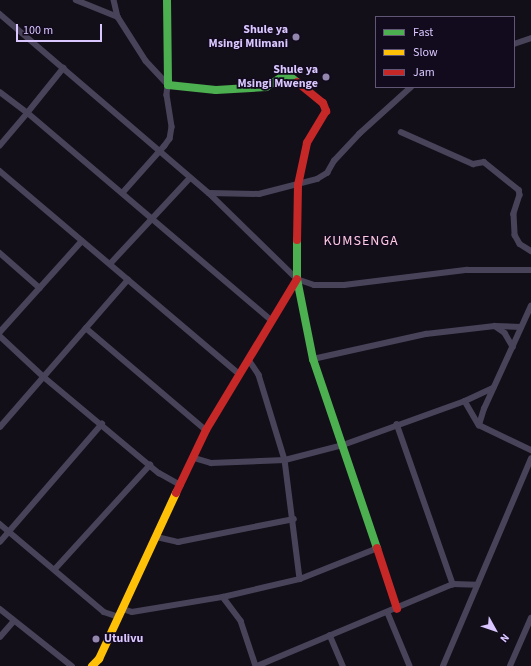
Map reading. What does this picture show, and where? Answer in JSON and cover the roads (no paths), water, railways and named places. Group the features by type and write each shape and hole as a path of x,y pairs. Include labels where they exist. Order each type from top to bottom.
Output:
{"street":[{"path":"76,0 118,17"},
{"path":"114,0 118,17 146,61 168,85 216,90 266,87 287,74 323,103 326,111 307,142 298,185 298,279 304,321 313,359 378,548 397,609"},
{"path":"123,193 170,139 172,128 167,95 167,0"},
{"path":"0,14 64,68 158,152 208,193 298,279 314,285 344,285 467,270 531,270"},
{"path":"515,44 531,38"},
{"path":"0,146 64,68"},
{"path":"208,193 259,194 317,179 327,172 334,161 359,134 410,88"},
{"path":"0,92 28,113 271,320"},
{"path":"400,132 473,164 484,162 519,190 520,195 514,214 515,235 520,244 531,251"},
{"path":"0,171 239,374"},
{"path":"110,264 190,178"},
{"path":"0,332 82,241"},
{"path":"0,253 40,288"},
{"path":"95,665 123,609 206,430 249,360 271,320 298,279"},
{"path":"0,427 128,280"},
{"path":"479,425 493,388 531,306"},
{"path":"313,359 426,334 495,326 521,327"},
{"path":"495,326 505,333 513,347"},
{"path":"86,328 206,430"},
{"path":"0,336 44,376 150,465 181,485"},
{"path":"249,360 259,375 285,460 294,519 300,579"},
{"path":"194,458 211,462 285,460 343,445 397,424 465,401 493,388"},
{"path":"465,401 479,425 531,450"},
{"path":"0,542 102,424"},
{"path":"397,424 453,584"},
{"path":"444,666 476,585 531,459"},
{"path":"55,569 150,465"},
{"path":"157,537 178,542 294,519"},
{"path":"0,524 104,612 119,617"},
{"path":"123,609 132,612 223,597 300,579 378,548"},
{"path":"223,597 241,621 257,666 330,635 388,613 453,584 476,585"},
{"path":"0,609 72,666"},
{"path":"388,613 410,666"},
{"path":"510,666 531,618"},
{"path":"0,637 14,621"},
{"path":"330,635 343,666"}],"place":[{"name":"Shule ya Msingi Mlimani","path":"296,37"},
{"name":"Shule ya Msingi Mwenge","path":"326,77"},
{"name":"Utulivu","path":"96,639"}],"district":[{"name":"KUMSENGA","path":"361,241"}]}
